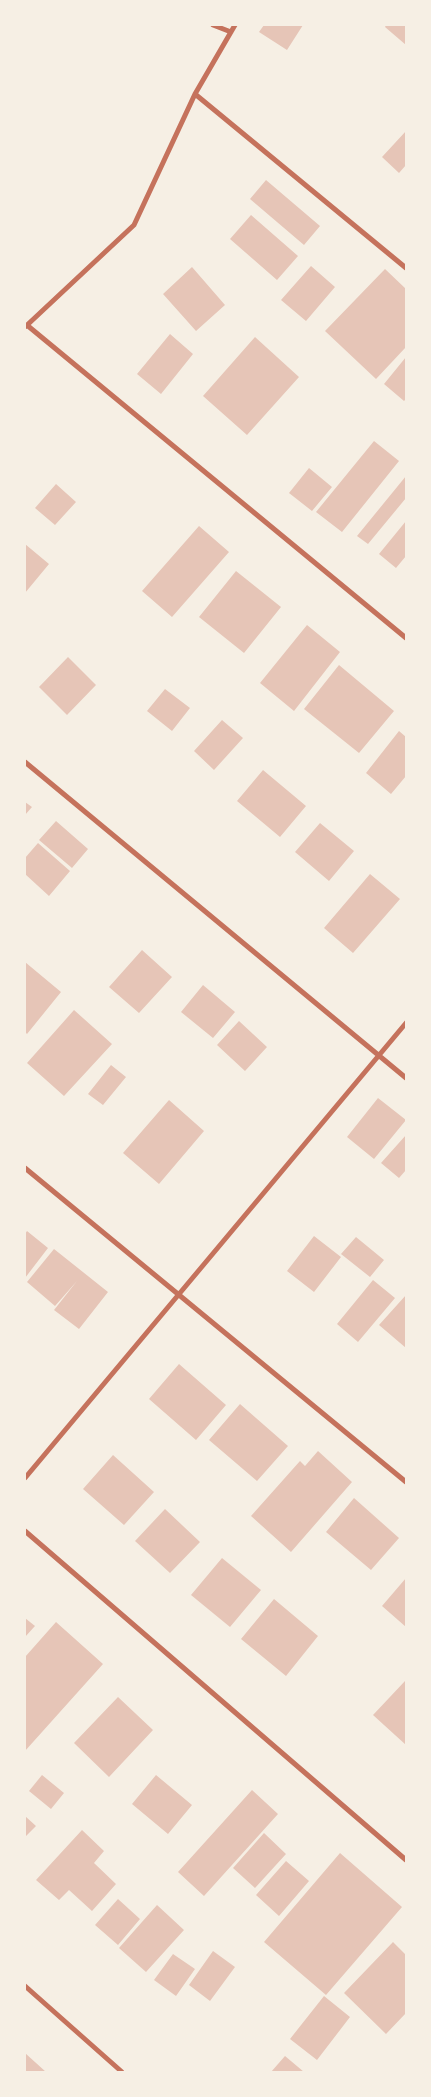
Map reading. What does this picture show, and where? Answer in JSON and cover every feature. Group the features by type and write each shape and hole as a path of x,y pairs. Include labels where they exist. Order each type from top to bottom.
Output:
{"street":[{"path":"213,25 231,32"},
{"path":"235,25 195,94 134,225 27,326 406,638"},
{"path":"195,94 406,268"},
{"path":"25,762 406,1078"},
{"path":"25,1478 406,1023"},
{"path":"25,1168 406,1482"},
{"path":"25,1531 406,1860"},
{"path":"25,1986 122,2072"}],"building":[{"path":"264,25 303,25 287,50 259,32"},
{"path":"386,25 406,25 406,45 385,27"},
{"path":"406,131 406,165 399,173 382,157"},
{"path":"266,180 320,226 304,245 250,199"},
{"path":"251,215 298,256 277,280 230,239"},
{"path":"311,266 335,287 306,321 281,300"},
{"path":"192,267 225,305 196,331 163,294"},
{"path":"385,269 406,289 406,347 376,379 325,331"},
{"path":"170,334 193,354 161,394 137,374"},
{"path":"255,337 299,377 247,435 203,396"},
{"path":"406,357 406,399 404,401 384,384"},
{"path":"374,441 399,461 342,532 316,512"},
{"path":"309,468 332,487 312,511 289,493"},
{"path":"406,476 406,498 368,544 357,536"},
{"path":"56,484 76,502 55,525 35,508"},
{"path":"406,521 406,556 396,568 379,554"},
{"path":"199,526 229,552 172,617 142,591"},
{"path":"25,544 49,564 25,593"},
{"path":"236,571 281,607 244,653 199,617"},
{"path":"307,625 340,652 294,711 260,683"},
{"path":"68,657 96,685 67,715 39,687"},
{"path":"339,665 394,711 359,753 304,709"},
{"path":"165,689 190,708 172,731 147,711"},
{"path":"222,720 243,738 214,770 194,751"},
{"path":"399,731 406,737 406,776 391,794 366,773"},
{"path":"263,770 306,806 280,837 237,801"},
{"path":"25,802 32,807 25,815"},
{"path":"56,821 88,849 72,868 39,840"},
{"path":"320,823 354,851 329,881 295,852"},
{"path":"38,843 70,871 49,896 25,874 25,858"},
{"path":"370,874 400,899 353,953 324,928"},
{"path":"142,950 172,977 139,1013 109,987"},
{"path":"25,962 61,992 27,1034 25,1032"},
{"path":"203,985 235,1012 213,1038 181,1012"},
{"path":"74,1010 112,1044 64,1096 27,1063"},
{"path":"239,1021 267,1047 245,1071 217,1045"},
{"path":"111,1065 126,1077 103,1105 88,1094"},
{"path":"378,1098 406,1120 374,1159 347,1137"},
{"path":"169,1100 204,1131 159,1184 123,1153"},
{"path":"406,1135 406,1170 399,1178 381,1163"},
{"path":"27,1231 48,1248 25,1278 25,1234"},
{"path":"314,1236 341,1257 314,1292 287,1271"},
{"path":"356,1237 384,1260 370,1277 341,1254"},
{"path":"54,1249 108,1292 79,1329 54,1310 77,1281 55,1306 27,1282"},
{"path":"373,1280 395,1298 358,1342 337,1324"},
{"path":"406,1295 406,1348 379,1325"},
{"path":"179,1364 226,1405 196,1440 149,1399"},
{"path":"240,1404 288,1446 257,1481 209,1440"},
{"path":"318,1451 352,1482 291,1552 251,1516 300,1461 305,1466"},
{"path":"113,1455 154,1492 124,1525 83,1489"},
{"path":"354,1498 399,1538 371,1570 326,1532"},
{"path":"165,1509 200,1542 170,1573 135,1541"},
{"path":"222,1558 261,1590 230,1627 191,1595"},
{"path":"406,1578 406,1627 382,1606"},
{"path":"274,1599 318,1636 286,1676 241,1639"},
{"path":"25,1618 35,1626 25,1637"},
{"path":"56,1622 103,1664 25,1751 25,1657"},
{"path":"406,1682 406,1745 373,1715"},
{"path":"118,1697 153,1730 109,1777 74,1743"},
{"path":"42,1775 64,1793 51,1809 29,1791"},
{"path":"156,1775 192,1805 168,1834 132,1804"},
{"path":"252,1790 278,1814 204,1896 178,1872"},
{"path":"25,1816 36,1826 25,1837"},
{"path":"82,1830 104,1851 94,1863 116,1884 92,1911 69,1890 59,1900 36,1880"},
{"path":"264,1833 286,1854 255,1888 233,1868"},
{"path":"340,1853 402,1907 326,1995 264,1942"},
{"path":"286,1861 309,1881 279,1916 256,1895"},
{"path":"118,1899 140,1919 118,1945 95,1925"},
{"path":"157,1905 184,1930 146,1972 119,1948"},
{"path":"393,1942 406,1955 406,2013 386,2034 344,1993"},
{"path":"213,1951 235,1967 210,2001 189,1985"},
{"path":"173,1954 195,1969 176,1996 154,1980"},
{"path":"324,1996 350,2017 317,2060 290,2039"},
{"path":"25,2053 46,2072 25,2072"},
{"path":"285,2056 304,2072 271,2072"}]}
